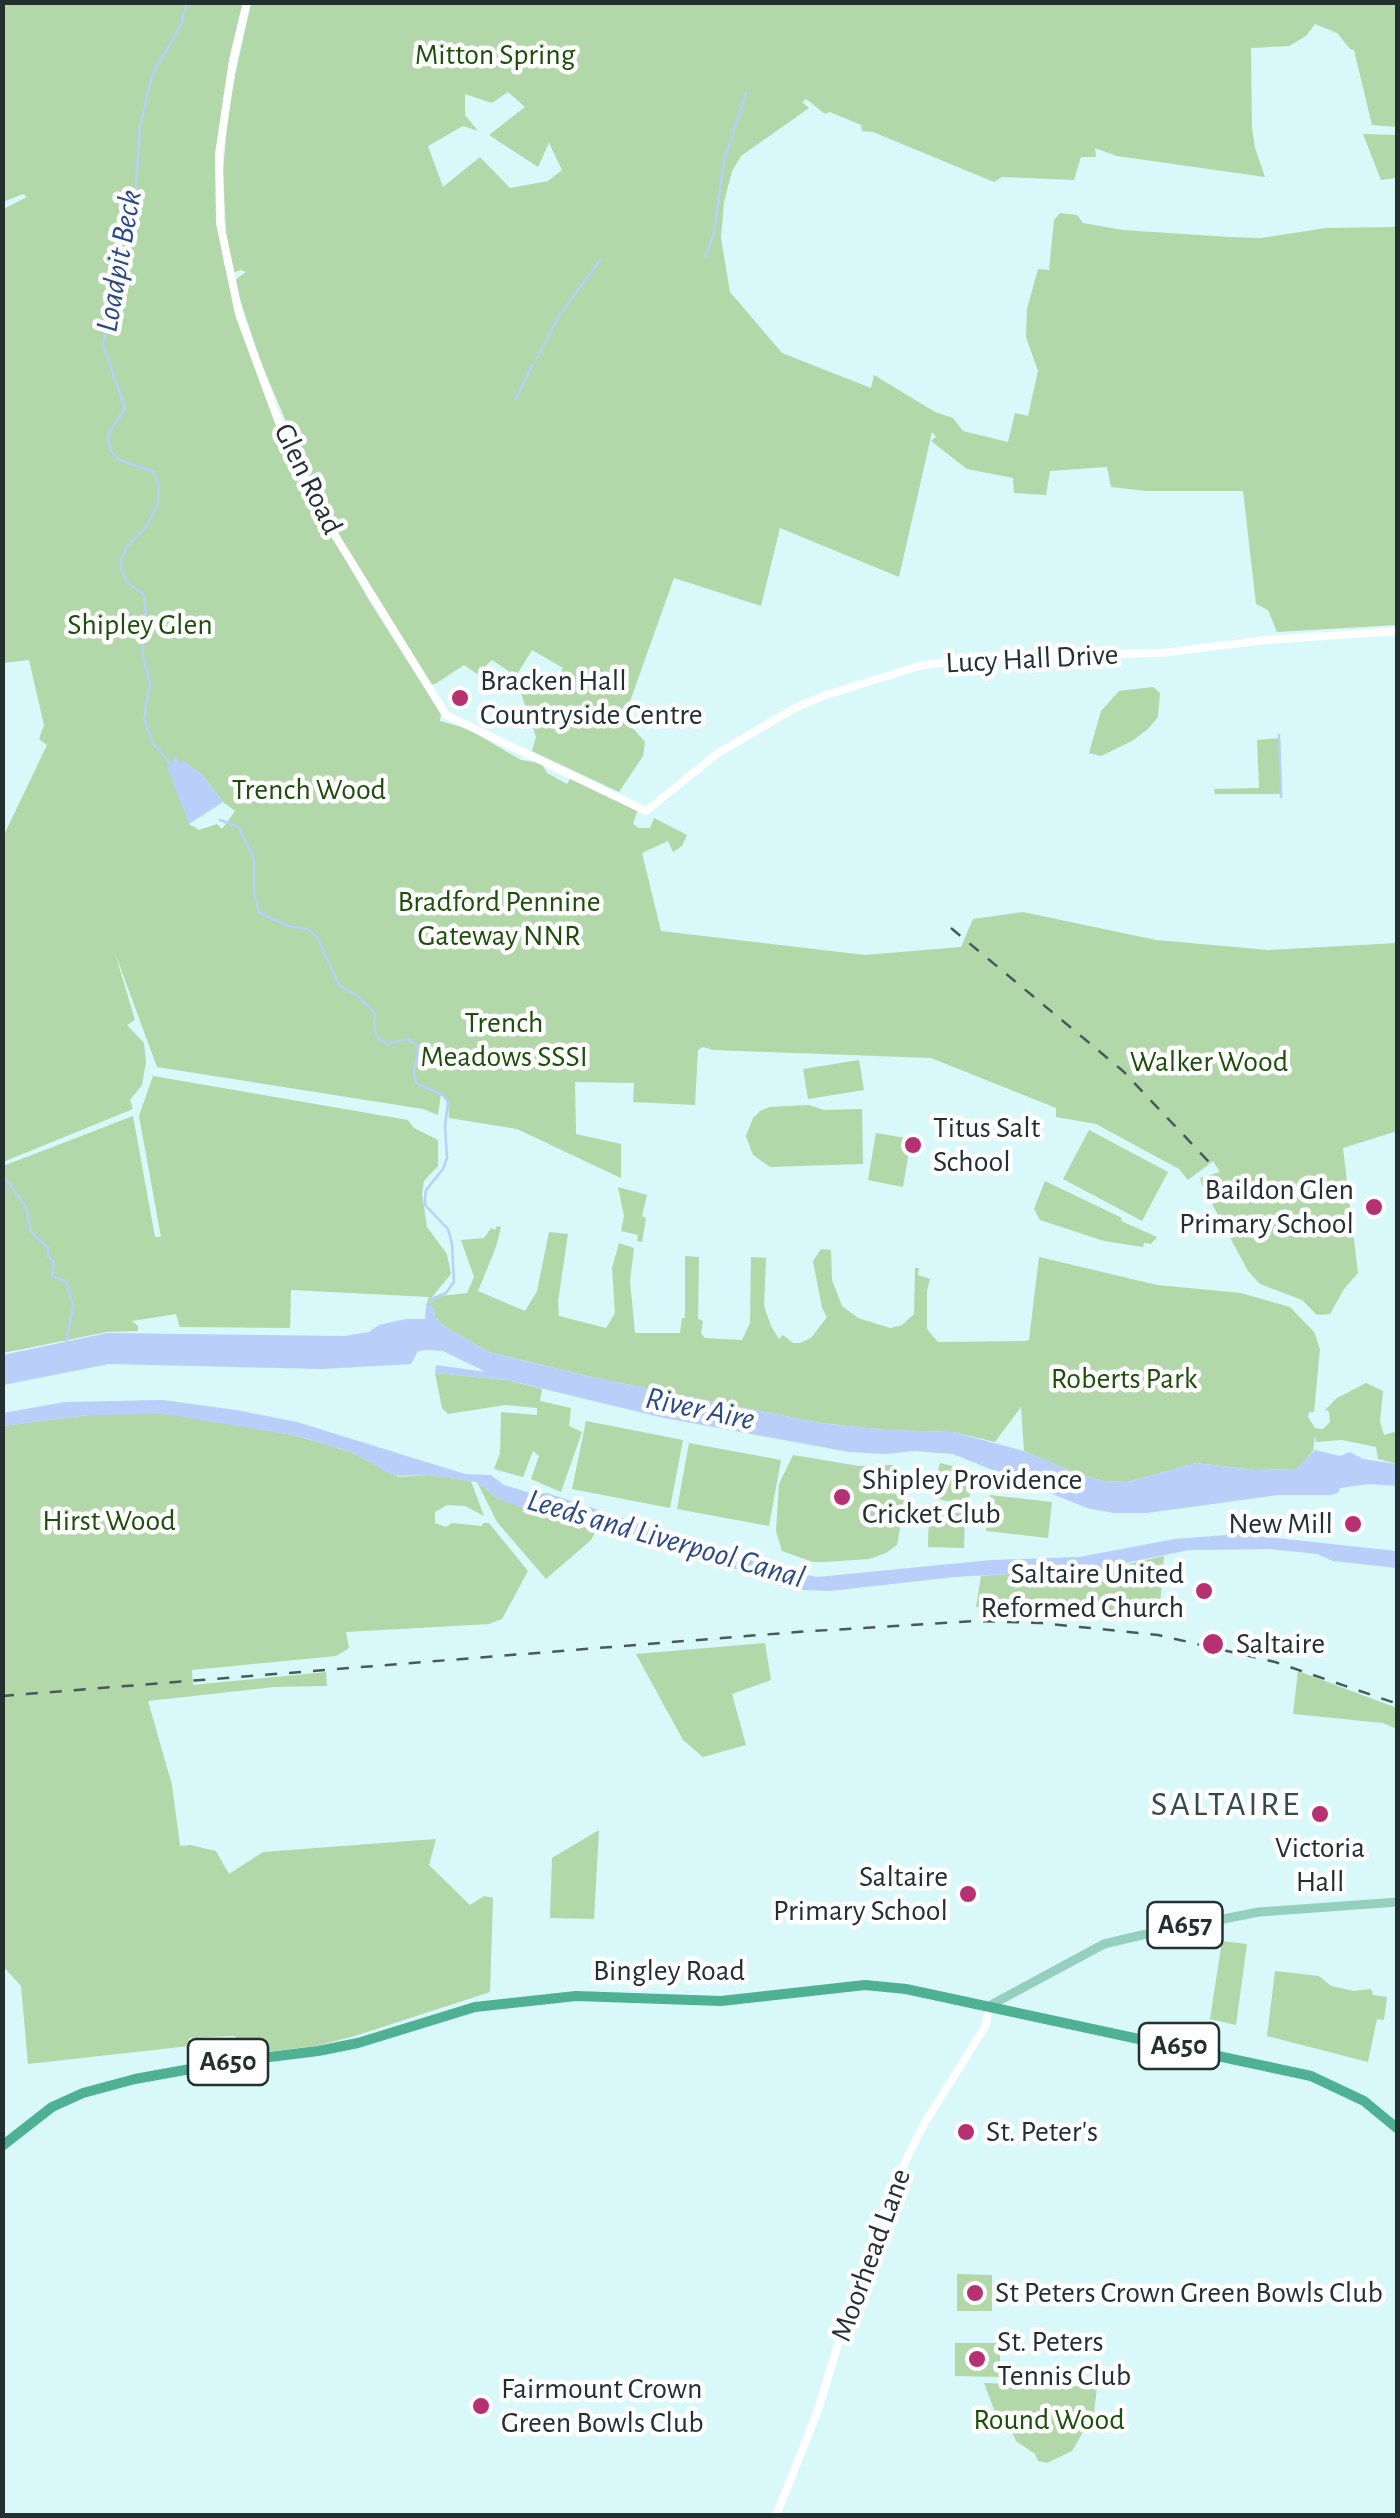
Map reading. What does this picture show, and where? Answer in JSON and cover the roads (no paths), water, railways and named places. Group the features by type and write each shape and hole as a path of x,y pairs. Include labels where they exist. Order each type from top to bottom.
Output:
{"highway":[{"name":"Bingley Road","path":"2,2146 14,2133 52,2108 100,2088 230,2062 318,2052 474,2007 576,1996 711,2001 865,1985 906,1988 1311,2076 1364,2101 1397,2128"}],"main road":[{"name":"A657","path":"989,2006 1104,1944 1142,1934 1258,1912 1398,1902"}],"street":[{"name":"Glen Road","path":"247,2 221,140 220,222 239,314 281,428 316,503 446,715 646,810"},
{"name":"Lucy Hall Drive","path":"646,810 718,752 794,708 919,666 978,657 1162,652 1398,631"},
{"name":"Moorhead Lane","path":"776,2516 818,2410 842,2330 901,2170 986,2025 989,2006"}],"water":[{"path":"174,755 180,763 184,761 201,773 223,802 189,824 167,767 174,761"},
{"name":"River Aire","path":"426,1306 433,1307 435,1317 444,1326 489,1352 820,1423 953,1432 1024,1451 1104,1481 1127,1482 1196,1463 1255,1470 1296,1469 1315,1450 1340,1456 1350,1452 1363,1459 1397,1464 1397,1486 1369,1484 1340,1488 1330,1495 1278,1495 1147,1513 1113,1513 1087,1508 953,1454 849,1452 664,1418 507,1380 435,1373 436,1365 486,1372 443,1351 418,1351 411,1364 322,1369 109,1364 3,1385 3,1355 107,1333 344,1336 406,1319 425,1319"},
{"name":"Leeds and Liverpool Canal","path":"163,1400 297,1422 465,1474 491,1475 504,1485 534,1494 547,1493 780,1570 817,1577 991,1560 1079,1557 1175,1539 1238,1534 1397,1551 1397,1568 1270,1549 1189,1550 1097,1569 803,1590 776,1585 546,1506 536,1511 525,1509 498,1499 477,1482 428,1475 394,1476 351,1452 293,1435 163,1414 89,1415 3,1426 3,1413 65,1402"}],"waterway":[{"name":"Loadpit Beck","path":"173,766 154,745 144,719 150,683 142,652 144,595 127,582 121,569 128,545 147,526 158,503 159,488 154,472 119,460 110,449 108,435 125,408 103,344 136,186 140,127 152,75 181,25 187,2"},
{"path":"733,133 746,93"},
{"path":"706,256 714,232 724,160 733,136"},
{"path":"537,358 559,316 601,259"},
{"path":"516,399 532,365"},
{"path":"1279,735 1281,797"},
{"name":"Loadpit Beck","path":"220,820 239,827 254,859 254,893 259,912 288,926 307,929 317,937 339,985 375,1013 374,1030 379,1039 387,1044 407,1039 416,1044 416,1083 443,1095 448,1102 447,1158 426,1190 425,1205 448,1229 454,1282 446,1293 432,1299 430,1306"},
{"path":"2,1174 26,1207 31,1232 48,1248 48,1256 54,1262 52,1276 66,1281 73,1306 66,1343"}],"railway":[{"path":"951,928 1123,1071 1209,1162"},
{"path":"2,1696 975,1621 1041,1623 1158,1635 1275,1662 1398,1704"}],"place":[{"name":"Bracken Hall Countryside Centre","path":"460,698"},
{"name":"Titus Salt School","path":"913,1145"},
{"name":"Baildon Glen Primary School","path":"1374,1207"},
{"name":"Shipley Providence Cricket Club","path":"842,1497"},
{"name":"New Mill","path":"1353,1524"},
{"name":"Saltaire United Reformed Church","path":"1204,1591"},
{"name":"Saltaire","path":"1213,1644"},
{"name":"Victoria Hall","path":"1320,1814"},
{"name":"Saltaire Primary School","path":"968,1894"},
{"name":"St. Peter's","path":"966,2132"},
{"name":"St Peters Crown Green Bowls Club","path":"975,2293"},
{"name":"St. Peters Tennis Club","path":"977,2359"},
{"name":"Fairmount Crown Green Bowls Club","path":"481,2406"}],"district":[{"name":"SALTAIRE","path":"1226,1804"}],"park label":[{"name":"Mitton Spring","path":"495,55"},
{"name":"Shipley Glen","path":"140,625"},
{"name":"Trench Wood","path":"309,790"},
{"name":"Bradford Pennine Gateway NNR","path":"499,919"},
{"name":"Trench Meadows SSSI","path":"504,1040"},
{"name":"Walker Wood","path":"1209,1062"},
{"name":"Roberts Park","path":"1124,1379"},
{"name":"Hirst Wood","path":"109,1521"},
{"name":"Round Wood","path":"1049,2420"}]}
